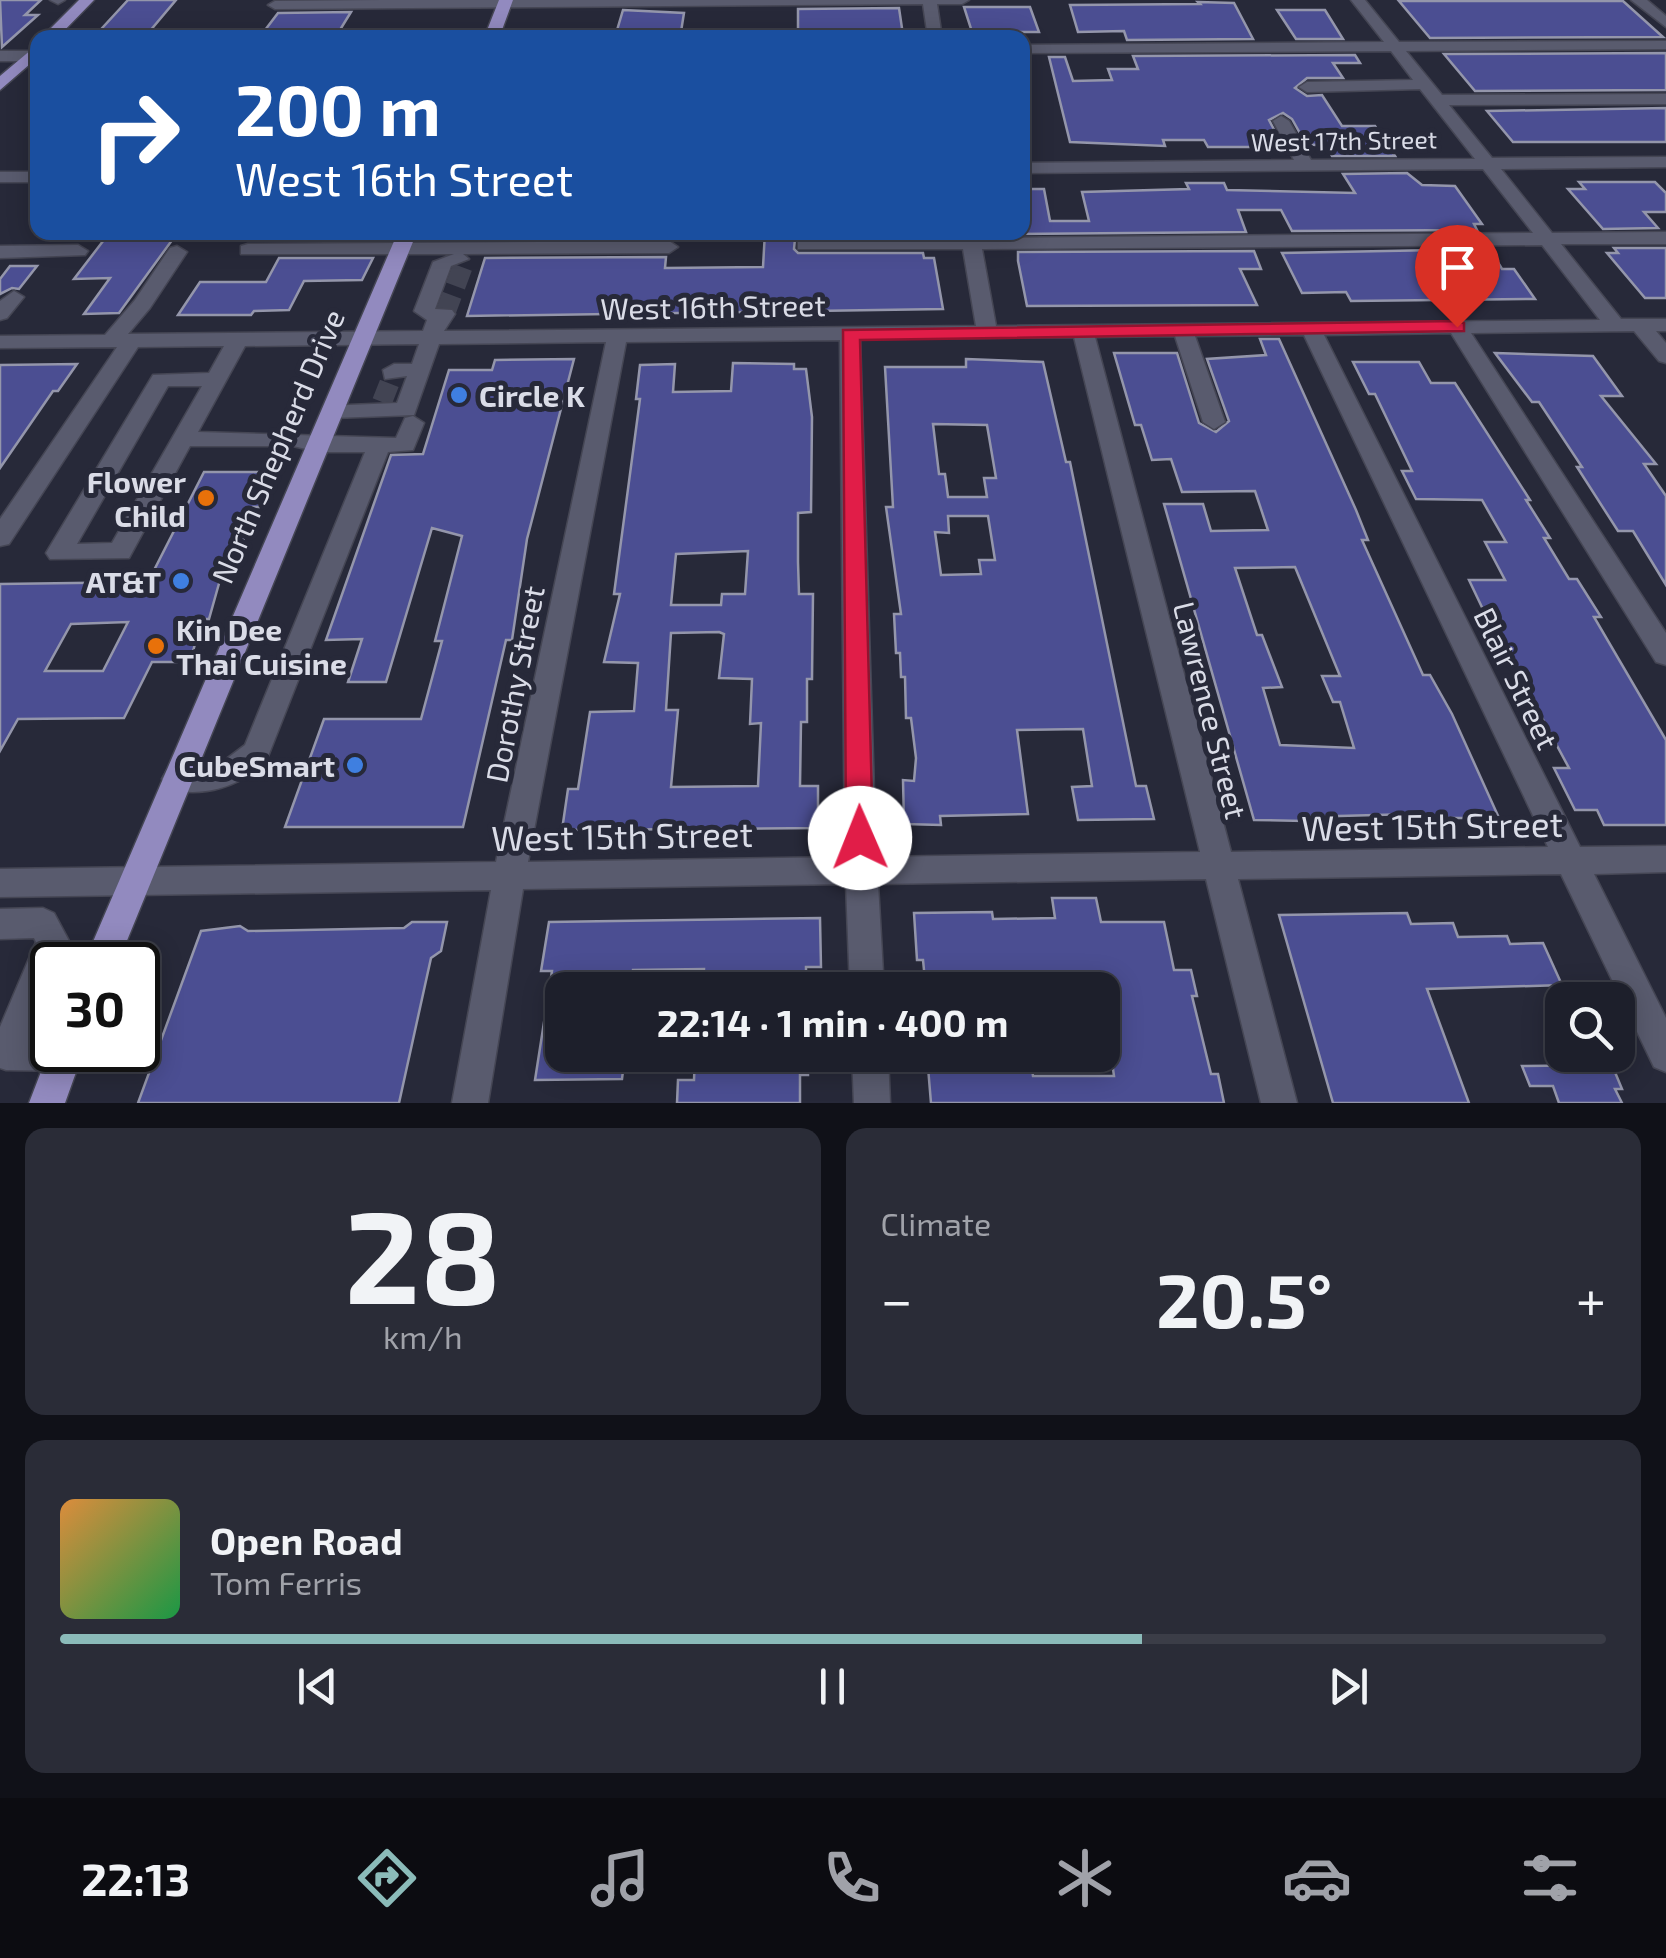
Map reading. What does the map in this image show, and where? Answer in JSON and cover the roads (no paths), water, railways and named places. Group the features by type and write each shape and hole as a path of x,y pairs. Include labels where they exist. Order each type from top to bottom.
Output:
{"main road":[{"path":"56,30 87,0"},
{"path":"494,30 506,2"},
{"path":"0,85 30,58"},
{"name":"North Shepherd Drive","path":"109,942 404,240"},
{"path":"46,1103 58,1072"}],"street":[{"path":"930,0 934,30"},
{"path":"275,4 962,0"},
{"path":"1358,0 1616,325"},
{"path":"1638,0 1666,24"},
{"path":"1030,48 1666,45"},
{"path":"0,56 30,53"},
{"path":"1307,87 1424,84"},
{"path":"1436,100 1666,98"},
{"path":"1281,121 1305,166"},
{"name":"West 17th Street","path":"1030,168 1666,162"},
{"path":"0,177 30,177"},
{"path":"0,197 30,177"},
{"path":"1030,238 1666,238"},
{"path":"45,251 55,240"},
{"path":"248,250 404,240 463,251 669,247"},
{"path":"805,245 923,240"},
{"path":"970,240 987,332"},
{"path":"0,252 78,251"},
{"path":"333,411 401,388 438,324 424,311 443,262 463,251"},
{"path":"0,538 178,252"},
{"path":"0,314 14,297"},
{"name":"West 16th Street","path":"0,342 362,340 438,324 617,337 1666,324"},
{"path":"1640,325 1666,357"},
{"path":"1457,327 1666,655"},
{"name":"Blair Street","path":"1311,329 1666,1055"},
{"path":"1183,330 1214,422"},
{"name":"Lawrence Street","path":"1083,331 1279,1103"},
{"path":"850,334 867,972"},
{"name":"Dorothy Street","path":"470,1103 510,874 617,337"},
{"path":"214,380 162,380 58,553 120,552 238,340"},
{"path":"184,439 293,439 319,444 405,446 413,424"},
{"path":"176,779 220,777 239,771 258,751 379,446"},
{"name":"West 15th Street","path":"0,883 863,868 1666,860"},
{"path":"0,924 43,924 52,942"},
{"path":"3,1059 30,999"},
{"path":"3,1059 30,1056"},
{"path":"871,1072 872,1103"}],"tunnel":[{"path":"445,314 464,263"},
{"path":"382,402 393,374"}],"place":[{"name":"Circle K","path":"459,395"},
{"name":"Flower Child","path":"206,498"},
{"name":"AT&T","path":"181,581"},
{"name":"Kin Dee Thai Cuisine","path":"156,646"},
{"name":"CubeSmart","path":"355,765"}]}
